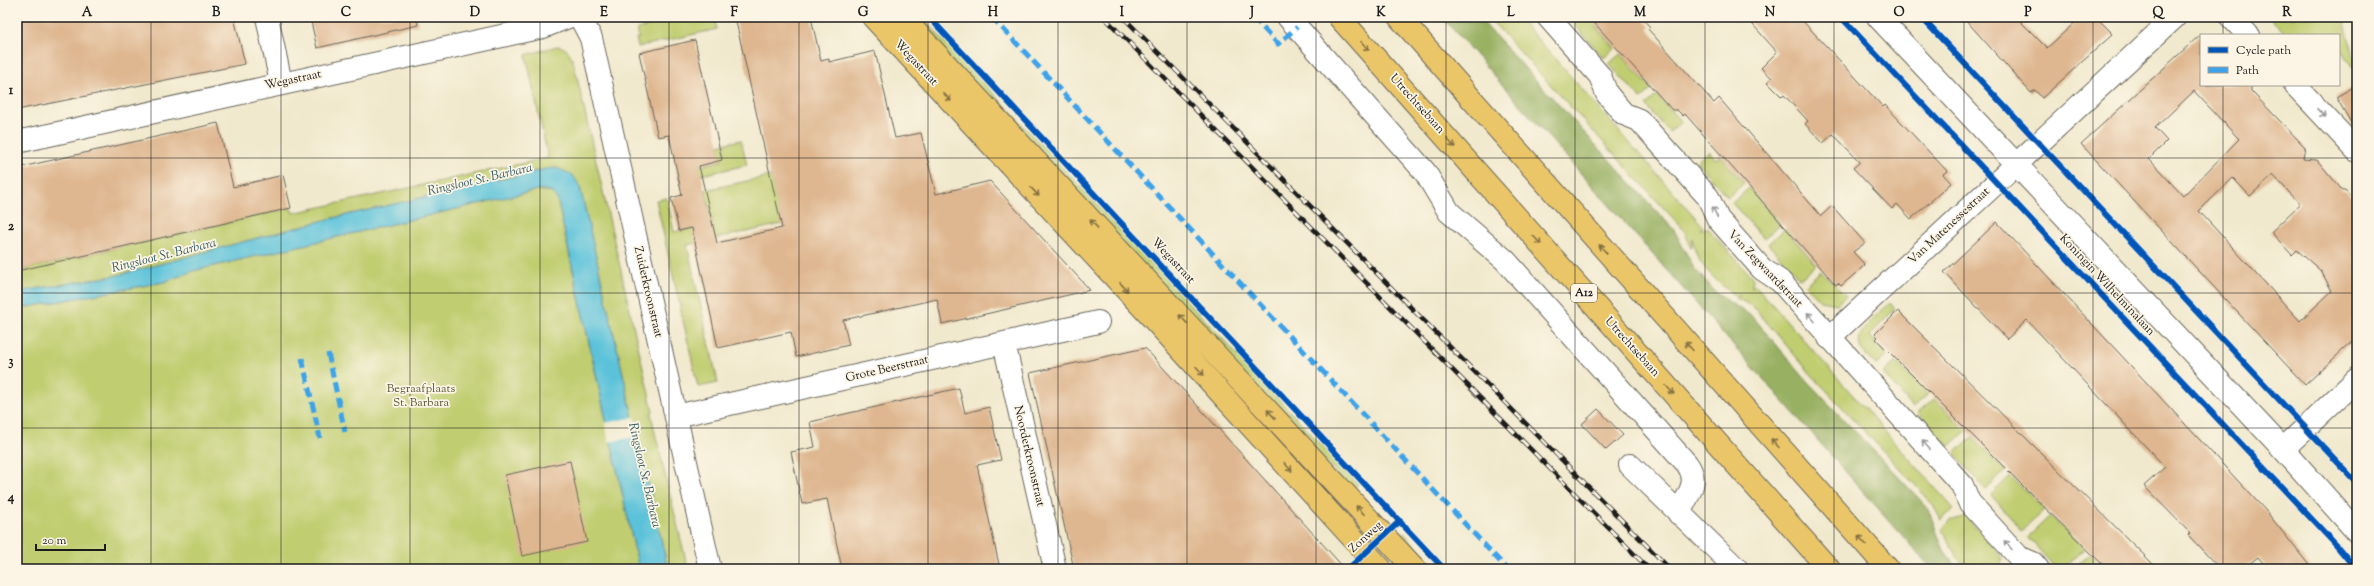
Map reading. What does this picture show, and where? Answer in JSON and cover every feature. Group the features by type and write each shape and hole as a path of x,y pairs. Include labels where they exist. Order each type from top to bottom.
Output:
{"main road":[{"name":"Wegastraat","path":"873,17 1146,311 1381,569"},
{"name":"Wegastraat","path":"902,17 1415,569"},
{"name":"Utrechtsebaan","path":"1339,17 1829,569"},
{"path":"1399,17 1888,569"}],"street":[{"path":"267,17 281,83"},
{"name":"Wegastraat","path":"17,142 281,83 543,27 568,17"},
{"name":"Zuiderkroonstraat","path":"580,17 591,38 710,569"},
{"path":"1288,17 1425,172 1449,212 1505,260 1687,464 1693,472 1694,482 1679,514"},
{"name":"Van Zegwaardstraat","path":"1548,17 1600,76 1607,94 1624,114 1639,120 1708,197 1718,219 1762,269 1780,281 1829,338 1962,485 1969,502 2019,557 2033,563 2038,569"},
{"name":"Koningin Wilhelminalaan","path":"1878,17 2283,449 2357,532"},
{"name":"Van Matenessestraat","path":"1829,338 2174,17"},
{"path":"2231,17 2247,34"},
{"path":"2296,86 2357,151"},
{"name":"Grote Beerstraat","path":"676,416 1098,322"},
{"name":"Noorderkroonstraat","path":"1004,343 1055,569"},
{"path":"2283,449 2357,378"},
{"path":"1630,464 1679,514 1737,569"}],"green space":[{"path":"688,17 714,17 717,29 638,47 636,38 639,38 637,29"},
{"path":"911,17 922,17 1358,484 1352,490"},
{"path":"1442,17 1478,17 1674,230 1694,268 1717,294 1753,317 1807,381 1926,506 1947,555 1959,569 1932,569"},
{"path":"1488,17 1518,17 1703,226 1700,229 1707,228 1753,278 1752,287 1755,285 1954,509 1941,520 1931,502 1810,373 1757,311 1747,303 1735,298 1741,295 1735,296 1714,278 1697,256 1693,238 1691,247 1684,230"},
{"path":"1581,17 1588,17 1615,48 1604,58 1574,24"},
{"path":"2269,17 2343,17 2357,67 2353,69 2343,51 2340,52 2340,34 2281,34 2284,32"},
{"path":"557,46 562,47 571,55 575,68 653,412 651,413 655,433 688,569 668,569 580,187 546,169 325,220 119,275 17,292 17,271 291,208 293,213 548,158 526,55"},
{"path":"1620,54 1652,89 1641,99 1609,64"},
{"path":"1657,95 1681,122 1669,132 1646,105"},
{"path":"741,140 747,165 679,180 677,171 722,161 718,145"},
{"path":"1709,151 1716,159 1720,156 1744,183 1728,197 1696,162"},
{"path":"771,176 782,224 687,245 718,383 698,387 656,200 667,198 674,232 713,224 705,190"},
{"path":"1749,188 1780,224 1764,239 1732,203"},
{"name":"Begraafplaats St. Barbara","path":"537,190 551,192 557,199 639,569 17,569 17,309 164,282 193,271"},
{"path":"1785,229 1816,265 1800,279 1768,244"},
{"path":"1821,271 1846,296 1837,304 1820,301 1805,285"},
{"path":"1890,303 1895,309 1869,336 1887,356 1876,365 1861,349 1859,343 1860,336 1868,323"},
{"path":"1896,362 1928,394 1913,408 1883,373"},
{"path":"1934,399 1966,431 1949,447 1918,413"},
{"path":"1972,437 2005,471 1986,490 1954,454"},
{"path":"2010,476 2045,510 2022,531 1991,495"},
{"path":"1966,516 2003,558 1998,569 1972,569 1962,562 1954,552 1943,528 1950,521"},
{"path":"2050,516 2084,549 2061,569 2056,569 2028,537"},
{"path":"1404,533 1437,569 1427,569 1394,534"},
{"path":"2089,554 2104,569 2073,569"}],"water":[{"name":"Ringsloot St. Barbara","path":"557,168 573,175 580,187 668,569 639,569 558,202 553,193 544,190 537,190 193,271 164,282 17,309 17,292 119,275 325,220 546,169"}],"pier":[{"path":"635,417 639,436 609,442 605,423"}],"building":[{"path":"17,17 234,17 245,64 17,110"},
{"path":"310,17 417,17 418,25 317,48"},
{"path":"735,17 811,17 821,61 829,59 829,62 875,51 895,138 921,133 936,194 990,181 1090,290 942,324 937,299 843,320 849,345 796,357 791,332 718,348 692,228 679,231 671,198 682,195 669,135 658,137 639,53 695,40 722,160 699,166 717,243 782,228"},
{"path":"1589,17 1641,17 1650,27 1648,29 1714,103 1719,98 1821,216 1832,206 1865,243 1853,252 1865,265 1841,286 1838,283 1836,285 1685,114 1683,116 1677,110 1672,110"},
{"path":"1746,17 1799,17 1883,107 1885,105 1947,171 1943,174 1951,183 1911,219 1897,204 1892,209 1853,168 1860,162 1833,134 1823,143 1805,124 1808,121 1784,95 1782,97 1767,82 1772,78 1761,68 1777,52"},
{"path":"1963,17 2016,17 2047,48 2081,17 2096,17 2113,34 2042,98 2035,90 2031,93"},
{"path":"2200,35 2200,86 2251,86 2251,91 2305,147 2303,159 2317,160 2342,190 2345,190 2357,203 2357,337 2305,385 2081,144","holes":["2194,91 2239,139 2183,196 2149,159 2167,141 2155,128","2273,175 2300,204 2271,232 2292,255 2297,250 2321,271 2332,291 2300,321 2199,211 2233,178 2250,196"]},
{"path":"2357,85 2357,133 2336,97"},
{"path":"218,123 233,187 283,175 291,208 17,271 17,168"},
{"path":"1997,222 2266,511 2312,569 2268,569 2258,557 2243,569 2220,569 2188,535 2190,533 2144,486 2165,467 2027,320 2007,339 1944,272"},
{"path":"1898,311 2158,569 2107,569 2029,492 1876,339 1878,337 1875,334"},
{"path":"1145,348 1345,569 1074,569 1030,373"},
{"path":"959,388 965,413 989,407 1001,460 977,465 1000,569 842,569 827,499 802,504 791,452 815,447 810,422"},
{"path":"1598,409 1623,435 1606,450 1582,424"},
{"path":"570,461 587,542 522,556 505,475"}],"railway":[{"path":"1104,17 1649,569"},
{"path":"1123,17 1670,569"}],"marked path":[{"path":"992,17 1507,569"},
{"path":"1253,17 1278,44 1297,27"},
{"path":"328,353 345,432"},
{"path":"302,358 320,438"}],"cycle path":[{"path":"929,17 1444,569"},
{"path":"1841,17 2336,545 2356,569"},
{"path":"1921,17 2357,483"},
{"name":"Zonweg","path":"1348,569 1400,521"}]}
